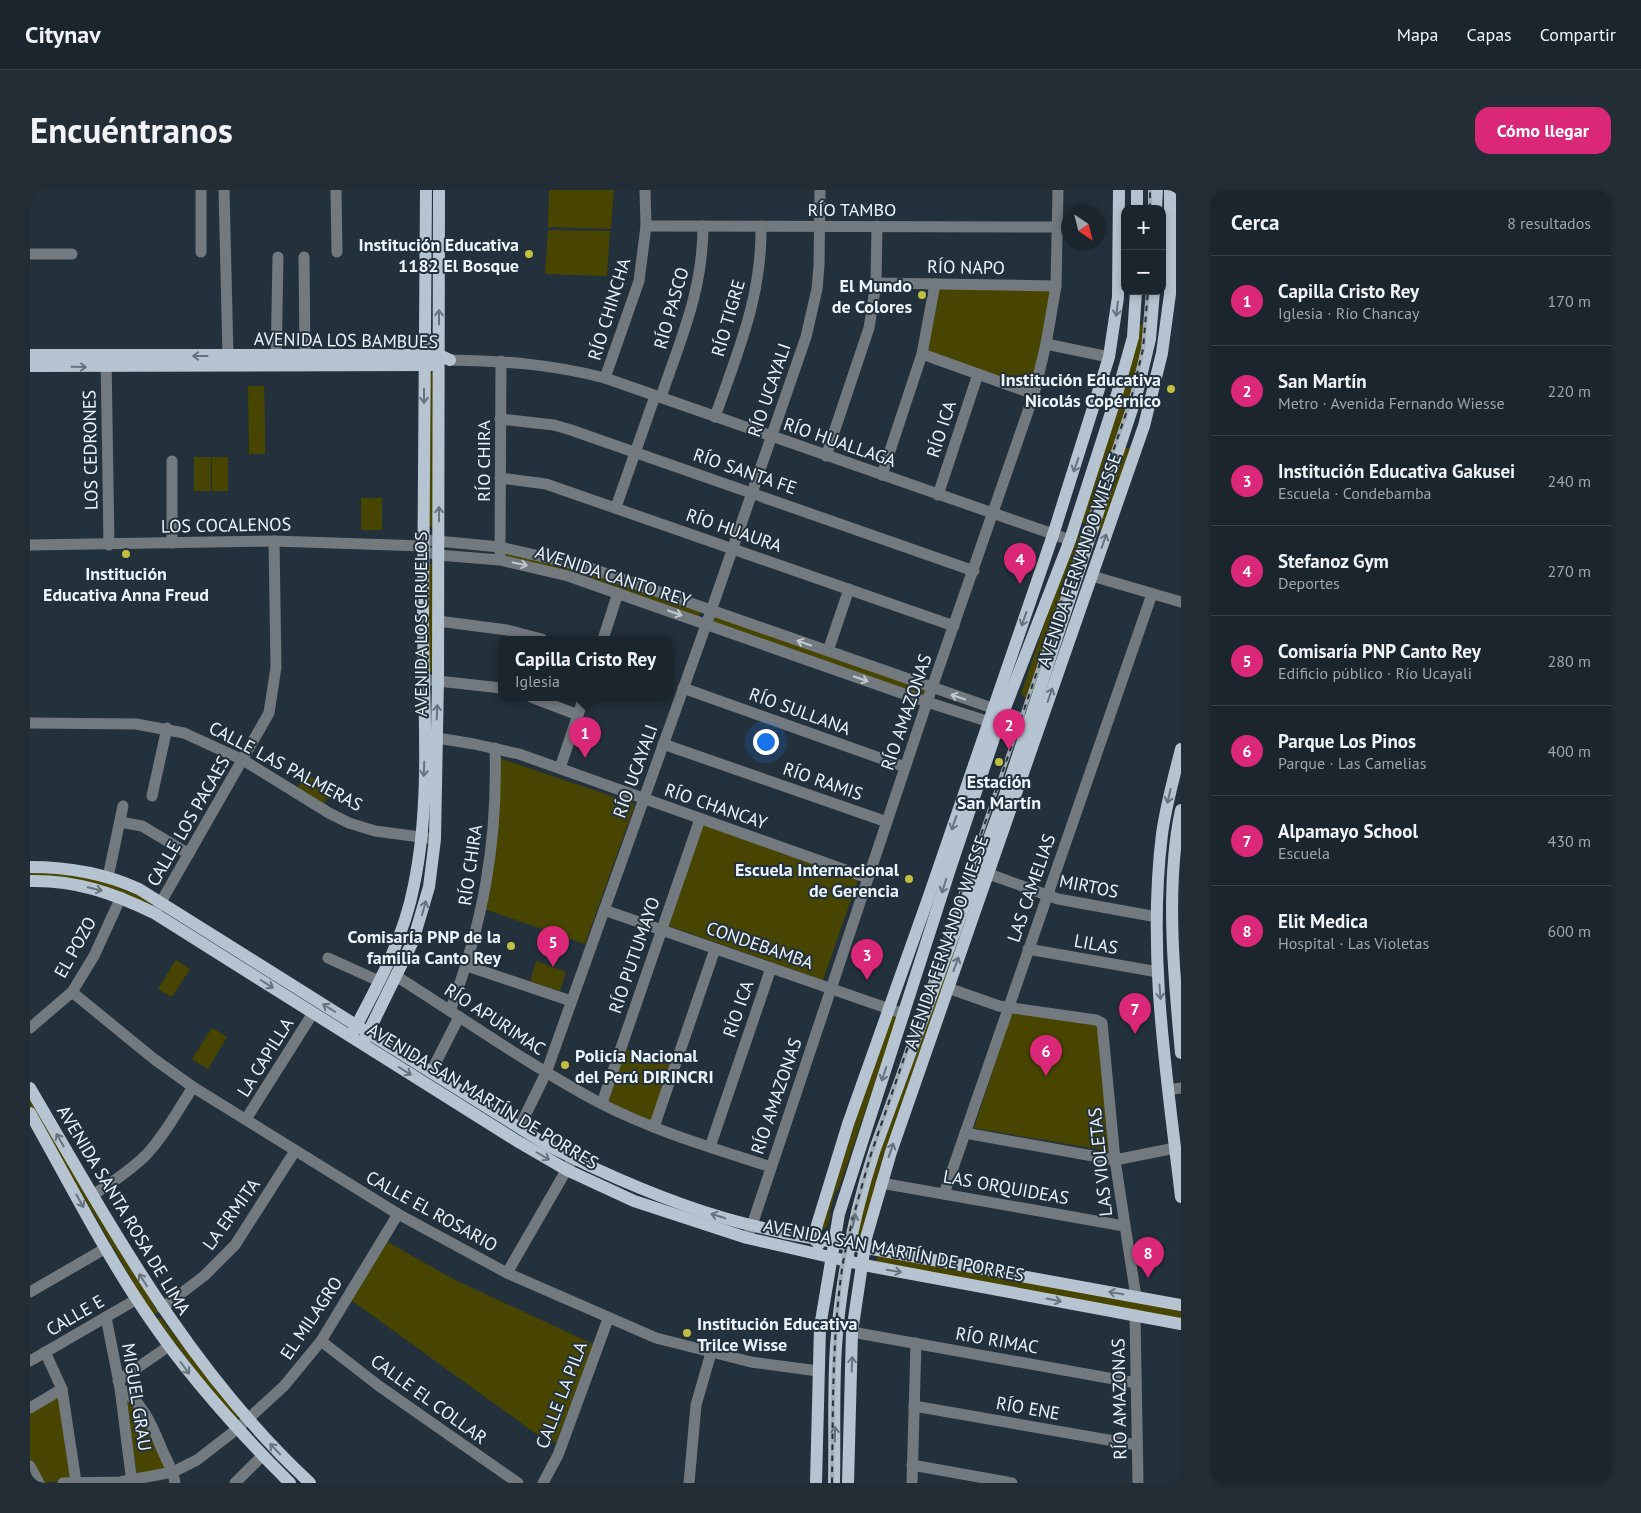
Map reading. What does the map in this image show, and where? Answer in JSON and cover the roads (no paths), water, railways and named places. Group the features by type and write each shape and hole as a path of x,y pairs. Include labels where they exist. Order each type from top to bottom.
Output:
{"main road":[{"name":"AVENIDA LOS CIRUELOS","path":"353,1031 379,981 407,913 414,886 421,837 424,738 423,546 426,190"},
{"name":"AVENIDA LOS CIRUELOS","path":"365,1038 413,940 423,910 433,864 438,680 438,540 442,360 439,190"},
{"name":"AVENIDA FERNANDO WIESSE","path":"999,710 1109,357 1118,297 1118,190"},
{"path":"1137,190 1137,205"},
{"path":"1156,205 1157,190"},
{"name":"AVENIDA FERNANDO WIESSE","path":"834,1483 836,1348 846,1262 861,1191 874,1149 986,849 1092,576 1144,426 1162,353 1170,294 1170,190"},
{"name":"AVENIDA FERNANDO WIESSE","path":"814,1239 820,1212 848,1124 993,724 1070,540 1128,358 1133,337 1136,295"},
{"name":"AVENIDA FERNANDO WIESSE","path":"848,1483 852,1332 864,1248 881,1183 989,874 1032,729 1136,397 1150,339 1154,295"},
{"name":"AVENIDA LOS BAMBUES","path":"30,355 106,362 442,360"},
{"name":"AVENIDA LOS BAMBUES","path":"30,366 228,356 276,361 305,356 424,360"},
{"name":"AVENIDA FERNANDO WIESSE","path":"816,1483 820,1327 833,1243 848,1183 904,1014 993,724"},
{"path":"1181,748 1162,834 1157,917 1158,972 1168,1090 1181,1197"},
{"path":"1181,810 1177,902 1181,1053"},
{"name":"AVENIDA SAN MARTÍN DE PORRES","path":"30,867 64,868 108,877 126,883 189,920 313,1013 353,1031"},
{"path":"63,882 64,868"},
{"name":"AVENIDA SAN MARTÍN DE PORRES","path":"30,881 63,882 121,897 154,913 182,931 243,961 353,1031 634,1201 747,1238 831,1259 1181,1324"},
{"path":"182,931 189,920"},
{"name":"AVENIDA SAN MARTÍN DE PORRES","path":"365,1038 431,1072 519,1128 570,1164 725,1218 833,1243 1181,1305"},
{"name":"AVENIDA SANTA ROSA DE LIMA","path":"30,1088 123,1249 162,1308 209,1374 247,1420 302,1480"},
{"name":"AVENIDA SANTA ROSA DE LIMA","path":"30,1113 136,1299 169,1346 209,1398 262,1456 290,1483"},
{"path":"795,1250 798,1236"},
{"path":"814,1239 831,1259"}],"street":[{"path":"201,190 201,252"},
{"path":"224,190 228,356"},
{"path":"336,190 337,252"},
{"name":"RÍO CHINCHA","path":"605,378 639,281 646,226 646,190"},
{"name":"RÍO UCAYALI","path":"519,1128 546,1073 772,437 812,314 819,266 820,190"},
{"name":"RÍO AMAZONAS","path":"747,1238 927,702 994,514 1034,394 1046,344 1056,286 1058,190"},
{"name":"RÍO TAMBO","path":"646,226 1057,227"},
{"name":"RÍO PASCO","path":"616,507 696,297 701,272 703,226"},
{"name":"RÍO TIGRE","path":"715,417 755,296 760,261 760,226"},
{"path":"826,456 867,336 876,283 877,226"},
{"path":"30,254 72,254"},
{"path":"276,361 278,257"},
{"path":"304,257 305,356"},
{"name":"RÍO NAPO","path":"876,283 1056,286"},
{"path":"882,475 922,354 935,284"},
{"path":"1046,344 1109,357"},
{"path":"922,354 1034,394"},
{"name":"RÍO HUALLAGA","path":"442,360 501,361 552,366 605,378 1070,540"},
{"name":"RÍO CHIRA","path":"500,560 501,361"},
{"name":"LOS CEDRONES","path":"106,362 109,545"},
{"name":"RÍO ICA","path":"938,495 978,374"},
{"name":"RÍO SANTA FE","path":"500,419 554,425 974,571"},
{"path":"172,461 172,543"},
{"name":"RÍO HUAURA","path":"500,478 546,484 954,626"},
{"name":"AVENIDA CANTO REY","path":"427,540 438,540 500,547 587,567 999,710 1032,729 993,724 568,576 500,560 427,552 423,546 427,540"},
{"name":"LOS COCALENOS","path":"30,545 274,541 423,546"},
{"name":"CALLE LOS PACAES","path":"154,913 269,713 276,667 274,541"},
{"path":"1092,576 1181,602"},
{"path":"829,648 849,589"},
{"path":"604,636 618,593"},
{"name":"LAS CAMELIAS","path":"944,1194 1046,895 1152,594"},
{"path":"438,621 507,630 530,636"},
{"path":"423,680 438,680 498,688"},
{"name":"RÍO SULLANA","path":"684,688 905,767"},
{"path":"541,701 578,715"},
{"path":"560,768 583,701"},
{"name":"CALLE LAS PALMERAS","path":"30,723 110,723 167,728 200,739 243,760 329,813 349,822 375,831 435,839"},
{"path":"152,796 167,728"},
{"name":"RÍO CHANCAY","path":"436,738 495,748 560,768 868,878"},
{"name":"RÍO RAMIS","path":"664,744 887,822"},
{"name":"RÍO CHIRA","path":"431,1072 455,1014 482,912 491,858 496,803 495,748"},
{"path":"108,877 123,806"},
{"name":"RÍO PUTUMAYO","path":"602,1104 700,819"},
{"path":"120,822 142,826 189,854"},
{"name":"MIRTOS","path":"989,874 1046,895 1157,917"},
{"name":"EL POZO","path":"30,1028 72,992 94,956 121,897"},
{"name":"CONDEBAMBA","path":"604,910 904,1014"},
{"path":"654,1127 715,949"},
{"name":"LILAS","path":"1028,949 1158,972"},
{"path":"328,958 379,981"},
{"path":"467,966 571,1001"},
{"name":"RÍO ICA","path":"710,1147 771,968"},
{"name":"RÍO APURIMAC","path":"396,976 546,1073 602,1104 654,1127 771,1167"},
{"path":"948,988 999,1006 1008,1006"},
{"name":"CALLE EL ROSARIO","path":"72,992 154,1059 193,1087 398,1214 507,1272 608,1319 656,1338 711,1353 818,1371"},
{"name":"LAS VIOLETAS","path":"1008,1006 1096,1020 1102,1023 1115,1160 1136,1297"},
{"name":"LA CAPILLA","path":"246,1119 313,1013"},
{"path":"93,1195 129,1170 145,1155 158,1140 193,1087"},
{"path":"1168,1090 1181,1088"},
{"path":"965,1133 1115,1160 1175,1148"},
{"name":"LA ERMITA","path":"162,1308 204,1276 234,1245 295,1151"},
{"path":"507,1272 570,1164"},
{"name":"LAS ORQUIDEAS","path":"881,1183 1124,1226"},
{"name":"EL MILAGRO","path":"63,1483 132,1482 174,1478 237,1429 284,1386 321,1341 398,1214"},
{"path":"30,1292 106,1248"},
{"name":"CALLE E","path":"30,1361 136,1299"},
{"name":"RÍO AMAZONAS","path":"1135,1315 1138,1483"},
{"name":"MIGUEL GRAU","path":"106,1317 119,1384 132,1482"},
{"name":"CALLE LA PILA","path":"543,1483 558,1455 608,1319"},
{"name":"RÍO RIMAC","path":"852,1332 1136,1383"},
{"name":"CALLE EL COLLAR","path":"321,1341 379,1386 518,1483"},
{"path":"912,1483 916,1343"},
{"path":"169,1346 119,1384 146,1414 174,1478"},
{"path":"45,1352 62,1389 76,1482"},
{"path":"689,1483 696,1405 711,1353"},
{"path":"30,1408 62,1389"},
{"name":"RÍO ENE","path":"914,1406 1137,1445"},
{"path":"236,1483 262,1456"},
{"path":"912,1465 973,1480 1012,1483"},
{"path":"30,1466 39,1483"}],"railway":[{"path":"1150,190 1150,205"},
{"path":"832,1483 836,1322 842,1269 854,1213 870,1157 1131,399 1143,349 1148,295"}],"place":[{"name":"Institución Educativa 1182 El Bosque","path":"529,254"},
{"name":"El Mundo de Colores","path":"922,295"},
{"name":"Institución Educativa Nicolás Copérnico","path":"1171,389"},
{"name":"Institución Educativa Anna Freud","path":"126,554"},
{"name":"Stefanoz Gym","path":"1020,584"},
{"name":"San Martín","path":"1009,750"},
{"name":"Capilla Cristo Rey","path":"585,758"},
{"name":"Estación San Martín","path":"999,762"},
{"name":"Escuela Internacional de Gerencia","path":"909,879"},
{"name":"Comisaría PNP de la familia Canto Rey","path":"511,946"},
{"name":"Comisaría PNP Canto Rey","path":"553,967"},
{"name":"Institución Educativa Gakusei","path":"867,980"},
{"name":"Alpamayo School","path":"1135,1034"},
{"name":"Policía Nacional del Perú DIRINCRI","path":"565,1065"},
{"name":"Parque Los Pinos","path":"1046,1076"},
{"name":"Elit Medica","path":"1148,1278"},
{"name":"Institución Educativa Trilce Wisse","path":"687,1333"}]}
